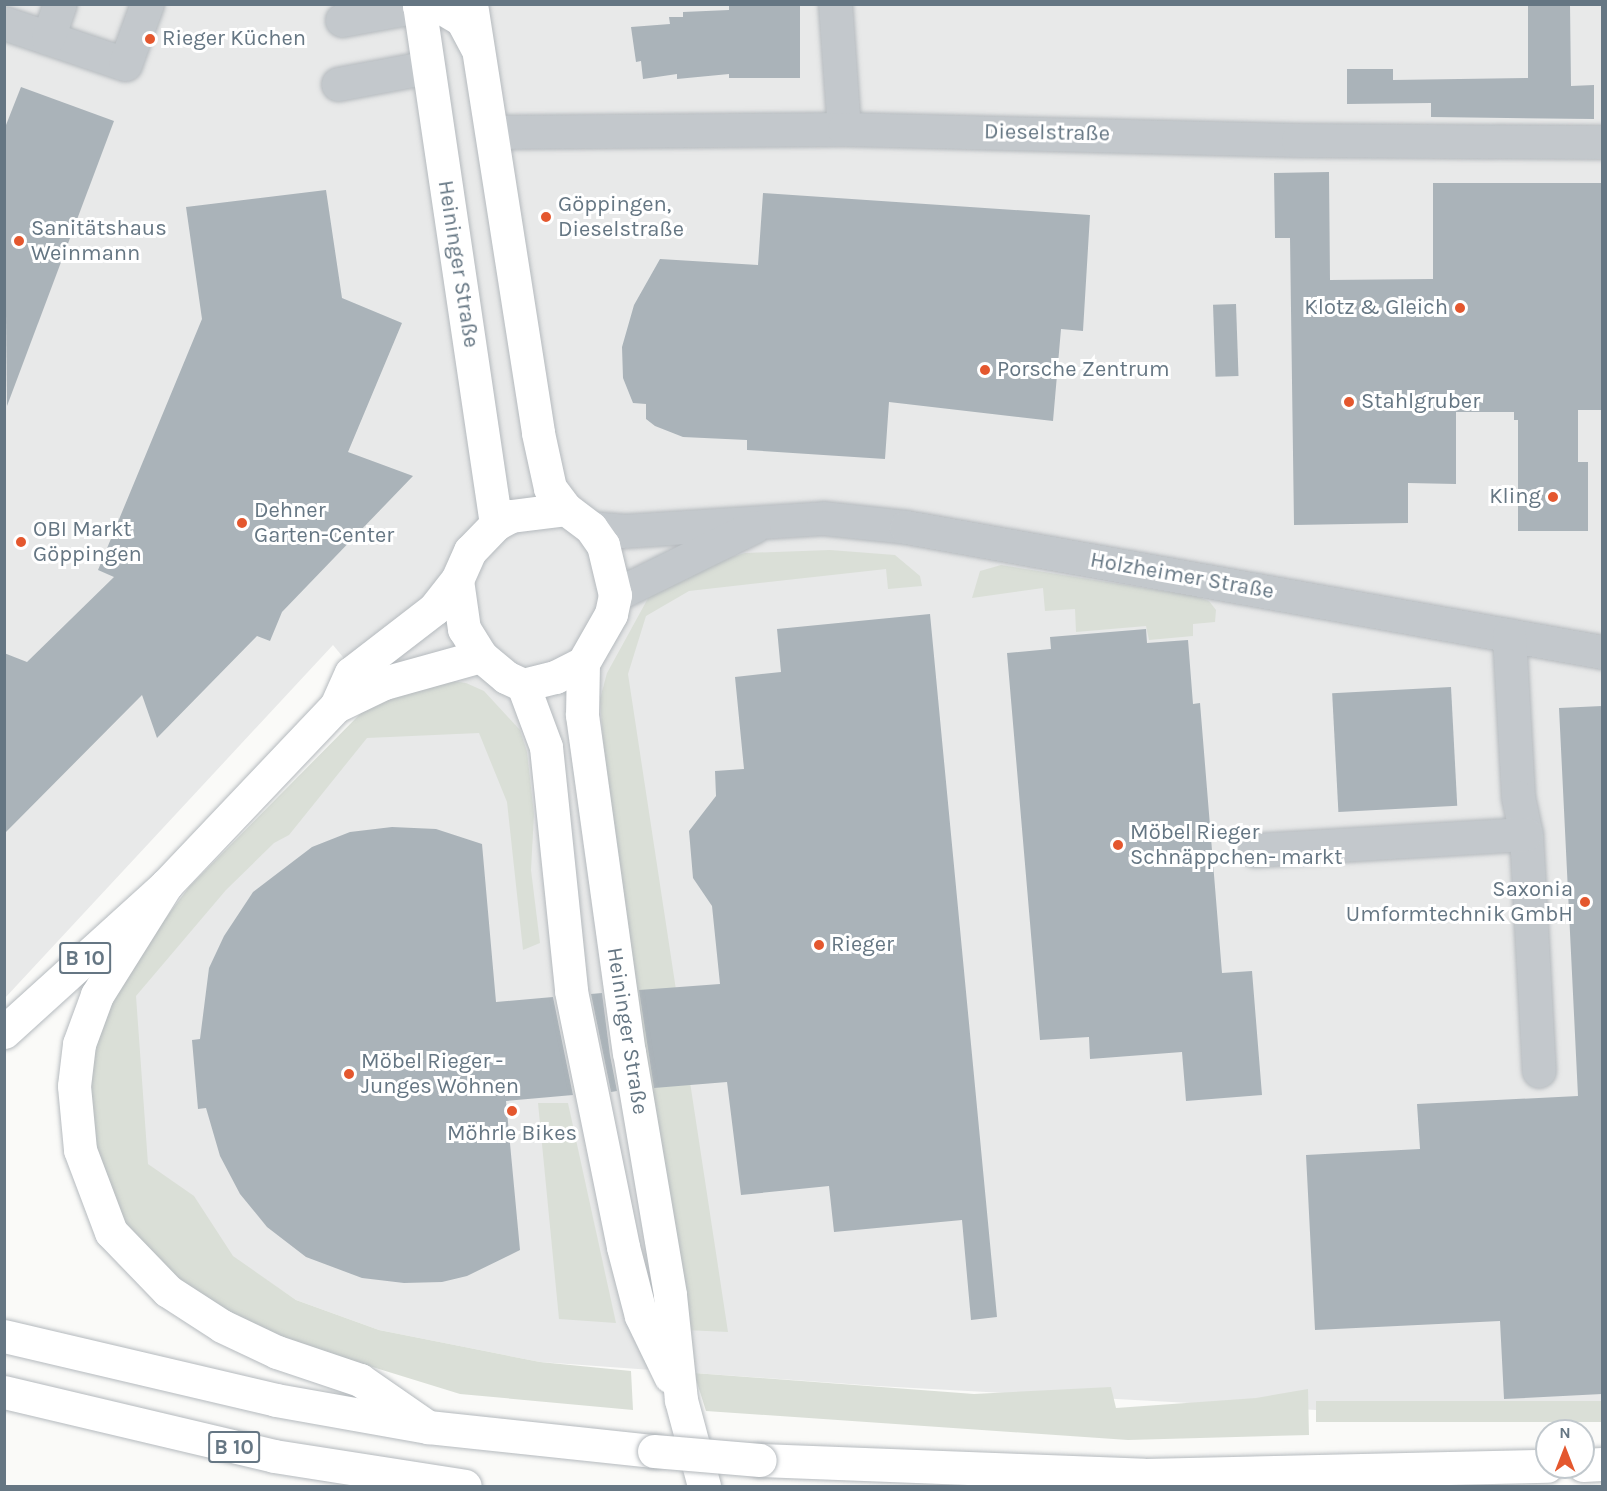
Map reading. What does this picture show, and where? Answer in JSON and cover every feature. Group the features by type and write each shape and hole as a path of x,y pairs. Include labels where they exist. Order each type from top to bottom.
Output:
{"main road":[{"path":"458,580 464,629 481,656 506,677 523,685 555,677 583,663 607,626 615,595 603,545 550,488 538,433 471,4"},
{"path":"419,5 440,6 462,20 478,51"},
{"name":"Heininger Straße","path":"419,5 496,524"},
{"path":"428,1427 360,1380 277,1352 222,1326 168,1291 111,1232 80,1150 74,1086 79,1044 97,995 166,885 336,706 351,673 434,609 458,580 470,551 496,524 511,516 579,518"},
{"path":"336,706 384,683 481,656"},
{"name":"Heininger Straße","path":"583,663 585,738 629,1052 670,1294 681,1400 704,1486"},
{"name":"Heininger Straße","path":"523,685 546,747 571,991 623,1246 641,1316 681,1400"},
{"name":"B 10","path":"4,1032 166,885"},
{"name":"B 10","path":"4,1336 276,1400 428,1427 654,1451 760,1460 1144,1475 1535,1466"},
{"name":"B 10","path":"4,1392 274,1456 465,1486"}],"street":[{"path":"48,38 60,4"},
{"path":"4,23 125,64 147,4"},
{"path":"835,4 844,129"},
{"path":"342,20 419,5"},
{"path":"338,84 428,67"},
{"name":"Dieselstraße","path":"491,132 844,129 1298,140 1602,142"},
{"name":"Holzheimer Straße","path":"579,518 623,531 760,524 823,518 906,527 1602,652"},
{"name":"Holzheimer Straße","path":"615,595 760,524"},
{"path":"1509,635 1518,797 1526,834 1539,1071"},
{"path":"1255,850 1526,834"}],"shaded area":[{"path":"5,5 1602,5 1602,1401 1316,1410 877,1386 540,1362 379,1330 296,1300 180,1221 124,1127 123,1014 190,886 388,712 333,645 5,998"},
{"path":"830,550 895,555 920,576 922,586 888,589 886,569 689,591 646,616 628,674 728,1332 685,1330 605,766 600,699 607,673 652,591 694,568 745,553"},
{"path":"1001,565 1195,596 1209,601 1216,610 1215,622 1193,624 1193,636 1149,640 1146,626 1076,632 1075,609 1045,611 1043,588 972,598 980,571"},
{"path":"438,679 466,683 484,691 520,730 527,752 534,814 531,870 540,943 523,950 507,802 479,733 367,738 289,835 274,843 226,890 136,996 148,1164 194,1196 233,1256 296,1300 379,1330 540,1362 631,1371 633,1410 460,1394 256,1331 164,1273 113,1209 98,1171 85,1083 110,1001 147,943 189,887 361,713 390,692"},
{"path":"538,1103 568,1103 616,1323 559,1319"},
{"path":"694,1373 974,1394 1111,1387 1116,1408 1256,1398 1308,1389 1309,1435 1128,1440 706,1411"},
{"path":"1316,1401 1602,1401 1602,1422 1595,1422 1595,1419 1535,1419 1535,1422 1316,1422"}],"building":[{"path":"729,4 800,4 800,78 729,78 729,74 677,79 677,74 643,79 641,61 636,62 631,27 670,24 669,17 683,17 683,12 729,10"},
{"path":"1528,4 1570,4 1571,86 1594,85 1594,119 1431,117 1431,103 1347,104 1347,69 1393,69 1393,80 1528,78"},
{"path":"21,87 114,121 7,406 4,130"},
{"path":"1329,172 1330,280 1433,279 1433,183 1602,183 1602,410 1578,410 1578,462 1588,462 1588,531 1518,531 1518,420 1514,420 1514,412 1456,412 1456,484 1408,483 1408,523 1294,525 1290,238 1275,238 1274,173"},
{"name":"Dehner Garten-Center","path":"326,190 342,298 402,323 348,452 413,476 282,612 270,641 257,636 157,738 142,695 4,834 4,653 27,662 114,577 98,570 202,319 186,207"},
{"path":"763,193 1090,215 1083,331 1061,329 1053,421 889,402 885,459 747,450 747,440 683,437 655,426 646,419 646,404 633,403 623,378 622,347 634,305 660,259 758,265"},
{"path":"1236,304 1239,376 1216,377 1213,305"},
{"path":"930,614 997,1317 971,1320 962,1220 834,1232 829,1186 741,1195 727,1082 654,1088 639,990 720,984 712,906 693,878 689,831 716,796 715,771 744,769 735,677 781,672 777,629"},
{"name":"Möbel Rieger Schnäppchen- markt","path":"1146,629 1147,643 1188,640 1193,704 1200,703 1222,973 1252,971 1262,1095 1186,1101 1182,1052 1090,1059 1089,1037 1040,1040 1007,653 1051,649 1050,637"},
{"path":"1451,687 1457,806 1338,812 1332,693"},
{"name":"Saxonia Umformtechnik GmbH","path":"1602,706 1602,1394 1504,1399 1500,1321 1315,1330 1306,1155 1420,1149 1417,1104 1578,1096 1559,708"},
{"name":"Möbel Rieger - Junges Wohnen","path":"392,827 436,829 482,844 496,1002 553,997 573,1095 506,1101 520,1250 467,1276 442,1282 404,1283 362,1278 306,1257 267,1227 240,1194 220,1156 206,1108 198,1109 192,1040 200,1039 209,968 224,936 253,892 312,847 350,832"},
{"path":"602,993 617,1091 611,1092 591,994"}],"place":[{"name":"Rieger Küchen","path":"150,39"},
{"name":"Göppingen, Dieselstraße","path":"546,217"},
{"name":"Sanitätshaus Weinmann","path":"19,241"},
{"name":"Klotz & Gleich","path":"1460,308"},
{"name":"Porsche Zentrum","path":"985,370"},
{"name":"Stahlgruber","path":"1349,402"},
{"name":"Kling","path":"1553,497"},
{"name":"Dehner Garten-Center","path":"242,523"},
{"name":"OBI Markt Göppingen","path":"21,542"},
{"name":"Möbel Rieger Schnäppchen- markt","path":"1118,845"},
{"name":"Saxonia Umformtechnik GmbH","path":"1585,902"},
{"name":"Rieger","path":"819,945"},
{"name":"Möbel Rieger - Junges Wohnen","path":"349,1074"},
{"name":"Möhrle Bikes","path":"512,1111"}]}
